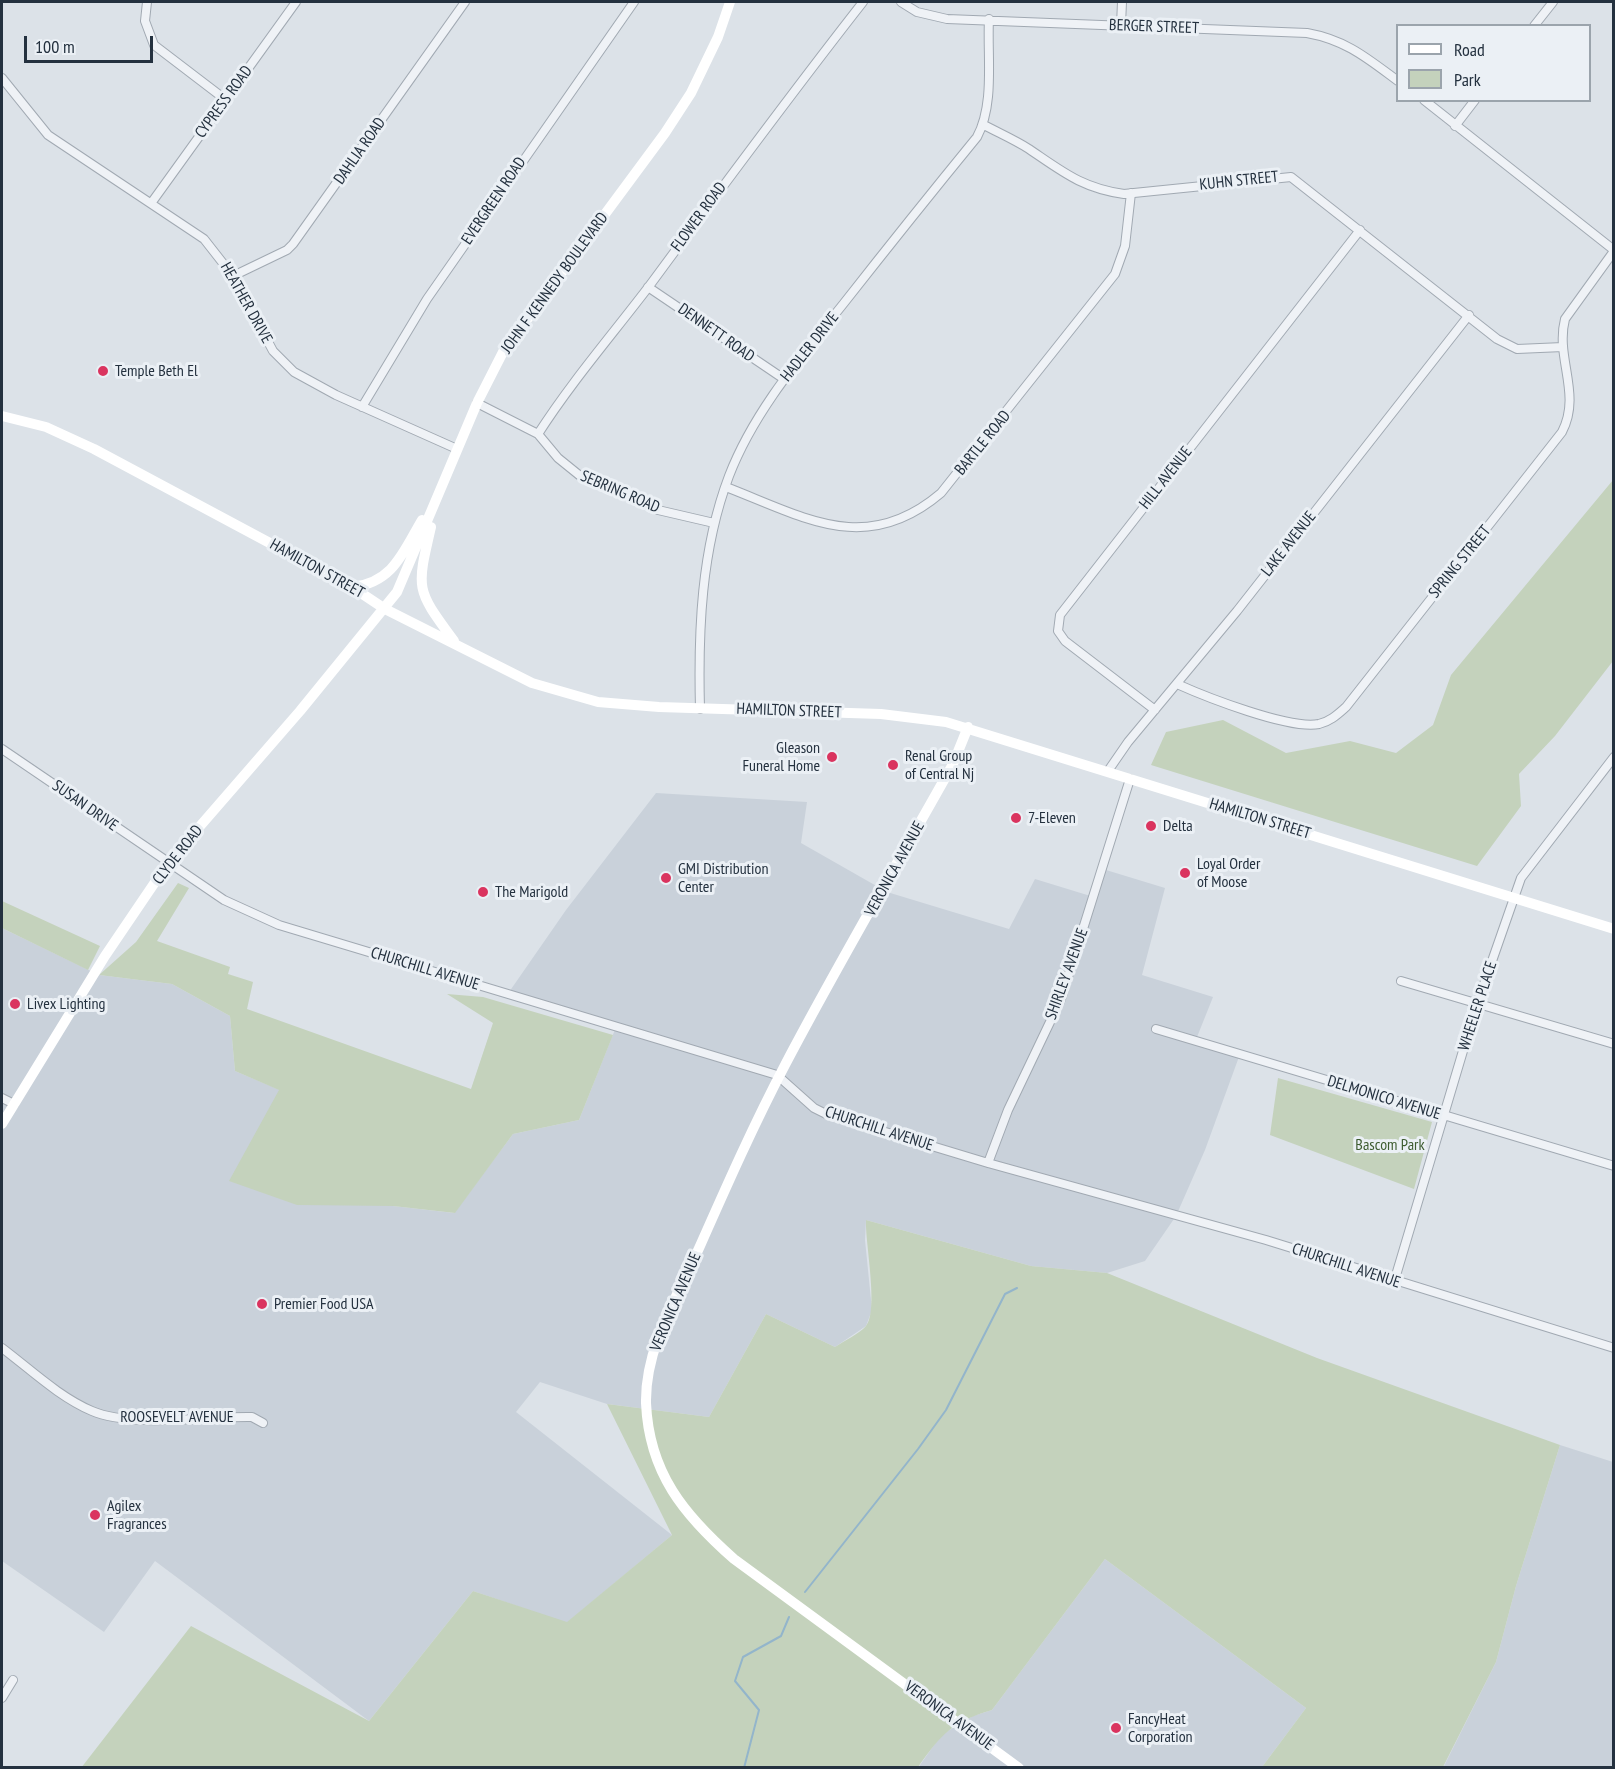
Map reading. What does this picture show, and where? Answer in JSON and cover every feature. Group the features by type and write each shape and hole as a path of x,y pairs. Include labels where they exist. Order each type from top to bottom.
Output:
{"street":[{"path":"147,2 145,21 154,45 226,100"},
{"name":"CYPRESS ROAD","path":"152,202 296,2"},
{"name":"DAHLIA ROAD","path":"232,276 287,250 293,244 465,2"},
{"name":"EVERGREEN ROAD","path":"362,407 427,299 634,2"},
{"name":"JOHN F KENNEDY BOULEVARD","path":"386,609 407,574 457,449 503,352 691,93 718,37 730,2"},
{"name":"FLOWER ROAD","path":"538,434 591,358 863,2"},
{"name":"BERGER STREET","path":"901,2 931,17 1307,33 1327,36 1356,50 1396,80"},
{"path":"1121,25 1122,2"},
{"path":"1536,24 1552,2"},
{"path":"984,125 989,19"},
{"name":"HEATHER DRIVE","path":"2,78 48,135 152,202 204,239 232,276 251,315 281,361 294,372 362,407 457,449"},
{"path":"1426,102 1614,251"},
{"path":"1455,126 1473,102"},
{"name":"KUHN STREET","path":"984,125 1028,149 1074,180 1104,191 1131,193 1290,177 1497,339 1517,348 1563,348"},
{"name":"HADLER DRIVE","path":"700,709 702,606 714,523 726,487 747,441 784,379 977,137 984,125"},
{"name":"BARTLE ROAD","path":"726,487 827,525 848,529 894,522 929,504 941,494 1021,396 1115,274 1125,246 1131,193"},
{"name":"HILL AVENUE","path":"1155,710 1065,641 1058,631 1060,615 1360,230"},
{"name":"SPRING STREET","path":"1177,684 1255,712 1299,724 1318,724 1340,713 1562,432 1570,413 1571,391 1563,348 1562,331 1565,319 1614,251"},
{"name":"DENNETT ROAD","path":"648,286 784,379"},
{"name":"LAKE AVENUE","path":"1108,771 1237,611 1468,315"},
{"name":"SEBRING ROAD","path":"477,403 538,434 558,459 579,475 658,510 714,523"},
{"name":"HAMILTON STREET","path":"2,416 46,427 94,449 352,587 386,609 532,683 564,694 623,705 905,716 968,727 1614,929"},
{"path":"352,587 373,583 392,571 439,492"},
{"path":"439,492 422,568 422,589 427,606 456,644"},
{"name":"CLYDE ROAD","path":"2,1124 105,956 168,863 386,609"},
{"name":"VERONICA AVENUE","path":"968,727 953,764 780,1076 659,1335 647,1383 648,1421 664,1478 684,1512 734,1559 1019,1767"},
{"name":"SUSAN DRIVE","path":"2,749 168,863"},
{"name":"WHEELER PLACE","path":"1394,1282 1478,1004 1514,898 1531,862 1614,757"},
{"name":"SHIRLEY AVENUE","path":"988,1163 1008,1110 1061,999 1130,779"},
{"name":"CHURCHILL AVENUE","path":"168,863 224,900 279,925 780,1076 814,1108 826,1114 988,1163 1266,1240 1394,1282 1614,1348"},
{"path":"1401,981 1614,1044"},
{"name":"DELMONICO AVENUE","path":"1156,1029 1614,1166"},
{"path":"2,1098 14,1104"},
{"name":"ROOSEVELT AVENUE","path":"2,1348 68,1397 92,1411 117,1418 252,1417 263,1423"},
{"path":"2,1698 13,1680"}],"shaded area":[{"path":"656,793 807,802 801,843 887,892 1009,929 1035,879 1097,898 1106,870 1165,888 1142,975 1213,997 1195,1042 1240,1054 1205,1150 1176,1216 1145,1261 1107,1273 1031,1266 866,1220 865,1240 872,1310 866,1326 835,1347 766,1314 709,1417 607,1404 540,1382 516,1412 672,1535 567,1623 473,1591 369,1721 155,1561 104,1632 2,1561 2,928 99,975 172,984 230,1016 235,1071 280,1090 393,1206 454,1213 513,1134 579,1120 616,1027 507,995 566,910"},
{"path":"1560,1445 1613,1462 1613,1767 1443,1768 1496,1662 1516,1586"},
{"path":"1105,1559 1306,1708 1262,1767 918,1768 941,1735 973,1716 992,1710"}],"green space":[{"path":"1613,480 1613,661 1555,736 1519,774 1521,806 1477,866 1151,765 1166,732 1223,720 1286,753 1350,741 1396,753 1433,725 1451,675"},
{"path":"178,883 189,888 157,941 230,967 228,974 253,982 247,1009 471,1089 493,1023 447,994 483,997 613,1035 579,1120 513,1134 455,1213 393,1206 297,1205 229,1181 279,1090 235,1071 230,1016 172,984 99,975 136,942"},
{"path":"2,901 100,946 88,970 2,928"},
{"name":"Bascom Park","path":"1278,1078 1432,1122 1414,1189 1270,1135"},
{"path":"866,1220 1031,1266 1107,1273 1317,1358 1560,1445 1516,1586 1496,1662 1443,1767 1262,1767 1306,1708 1105,1559 992,1710 967,1719 949,1731 918,1767 81,1768 191,1626 369,1721 473,1591 567,1622 672,1535 607,1404 709,1417 766,1314 835,1347 859,1332 870,1318 871,1306"}],"waterway":[{"path":"805,1592 946,1410 1005,1294 1017,1288"},
{"path":"744,1768 759,1710 735,1681 743,1657 781,1636 789,1617"}],"place":[{"name":"Temple Beth El","path":"103,371"},
{"name":"Gleason Funeral Home","path":"832,757"},
{"name":"Renal Group of Central Nj","path":"893,765"},
{"name":"7-Eleven","path":"1016,818"},
{"name":"Delta","path":"1151,826"},
{"name":"Loyal Order of Moose","path":"1185,873"},
{"name":"GMI Distribution Center","path":"666,878"},
{"name":"The Marigold","path":"483,892"},
{"name":"Livex Lighting","path":"15,1004"},
{"name":"Premier Food USA","path":"262,1304"},
{"name":"Agilex Fragrances","path":"95,1515"},
{"name":"FancyHeat Corporation","path":"1116,1728"}]}
